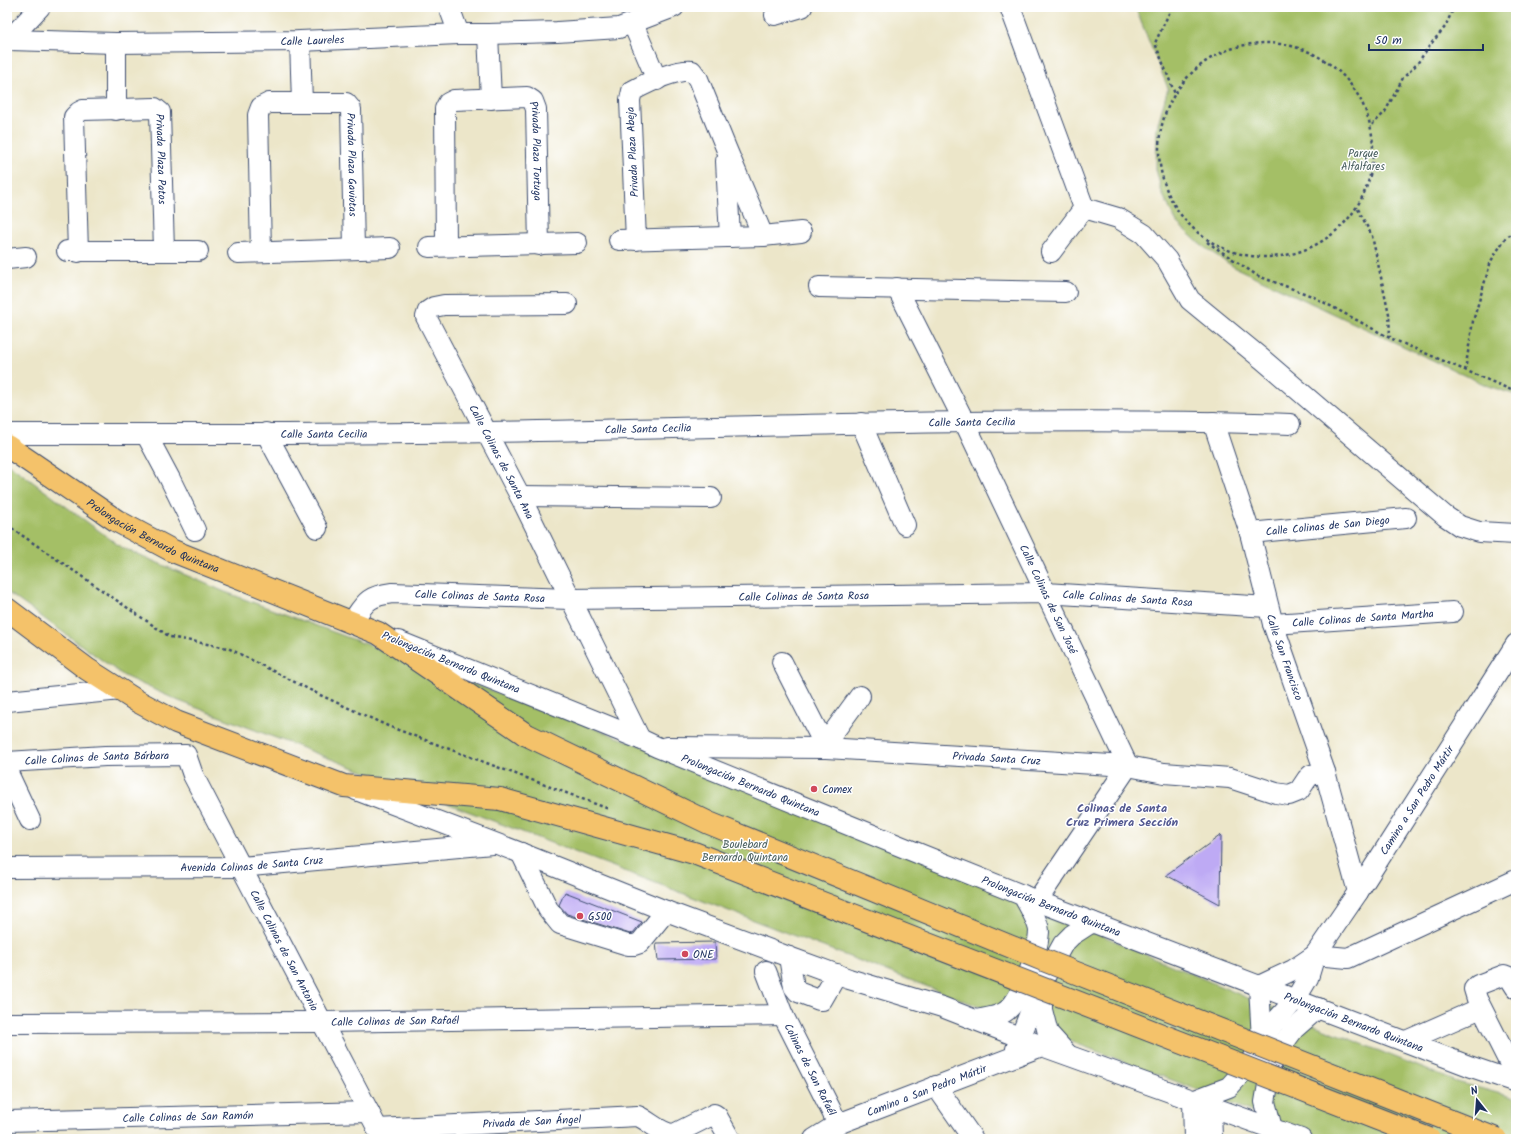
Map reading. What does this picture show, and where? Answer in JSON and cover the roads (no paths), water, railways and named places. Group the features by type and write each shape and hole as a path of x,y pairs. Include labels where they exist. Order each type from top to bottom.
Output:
{"main road":[{"name":"Prolongación Bernardo Quintana","path":"7,446 117,521 172,551 378,633"},
{"path":"7,609 88,668 138,701 176,722 344,786 500,798 694,853 1429,1139"},
{"path":"378,633 525,734 709,823 1041,959 1496,1139"}],"street":[{"path":"8,40 40,7"},
{"path":"449,7 459,34"},
{"name":"Calle Laureles","path":"8,40 116,43 300,41 488,34 626,26 674,7"},
{"path":"775,15 802,7"},
{"path":"1010,7 1084,208"},
{"path":"626,26 657,80"},
{"path":"488,34 491,99"},
{"path":"300,41 302,103"},
{"path":"116,43 116,110"},
{"name":"Privada Plaza Abeja","path":"763,236 698,79 692,71 685,70 632,91 630,100 628,240 763,236 800,232"},
{"name":"Privada Plaza Tortuga","path":"539,245 535,105 531,98 454,100 448,103 445,109 438,247 539,245 577,243"},
{"name":"Privada Plaza Gaviotas","path":"261,252 259,111 265,104 268,103 343,102 349,105 351,109 354,249"},
{"name":"Privada Plaza Patos","path":"164,251 159,110 155,108 83,110 79,112 74,117 72,252 198,251"},
{"name":"Privada Plaza Abeja","path":"726,148 730,237"},
{"path":"1051,252 1084,208"},
{"path":"1084,208 1118,218 1144,234 1167,260 1190,300 1262,359 1445,516 1460,526 1478,532 1516,534"},
{"path":"238,252 390,248"},
{"path":"7,259 26,257"},
{"path":"819,287 1066,292"},
{"name":"Calle Colinas de San José","path":"896,288 964,421 1128,766"},
{"name":"Calle Colinas de Santa Ana","path":"567,304 444,305 434,307 428,311 426,317 520,496 570,599 649,743"},
{"name":"Calle Santa Cecilia","path":"7,434 487,432 964,421 1213,422 1290,424"},
{"name":"Calle San Francisco","path":"1213,422 1250,533 1271,616 1325,772 1358,892"},
{"path":"860,423 905,524"},
{"path":"266,433 316,528"},
{"path":"146,434 170,479 194,530"},
{"path":"520,496 711,498"},
{"name":"Calle Colinas de San Diego","path":"1250,533 1406,518"},
{"name":"Calle Colinas de Santa Rosa","path":"352,622 368,600 379,594 392,593 570,599 1045,593 1271,616"},
{"name":"Calle Colinas de Santa Martha","path":"1271,616 1453,612"},
{"name":"Prolongación Bernardo Quintana","path":"378,633 1030,898 1294,1000 1469,1066 1516,1082"},
{"name":"Camino a San Pedro Mártir","path":"1200,1102 1229,1087 1254,1055 1274,1023 1294,1000 1308,978 1315,955 1358,892 1516,644"},
{"path":"782,662 823,744 833,733 860,696"},
{"path":"7,701 121,690"},
{"name":"Privada Santa Cruz","path":"649,743 823,744 1128,766 1164,773 1230,778 1276,793 1289,795 1299,791 1311,775 1325,772"},
{"name":"Calle Colinas de Santa Bárbara","path":"7,762 105,756 186,755"},
{"name":"Calle Colinas de San Antonio","path":"186,755 193,775 376,1126"},
{"path":"976,1020 1004,1013 1015,1002 1031,970 1039,932 1030,898 1128,766"},
{"path":"7,771 30,820"},
{"path":"344,786 789,957 837,974 942,1007 1069,1056 1301,1139"},
{"name":"Avenida Colinas de Santa Cruz","path":"7,868 241,867 496,844"},
{"path":"521,853 548,909 560,924 628,945 634,945 640,943 666,911"},
{"path":"1315,955 1348,958 1516,880"},
{"path":"1013,1056 1042,984 1063,944 1072,935 1092,922"},
{"name":"Camino a San Pedro Mártir","path":"1259,986 1292,970 1315,955"},
{"path":"789,957 794,987 798,992 819,1000 822,1000 837,974"},
{"path":"766,971 783,1015"},
{"path":"1516,988 1509,977 1504,975 1478,985 1474,989 1474,994 1516,1076"},
{"path":"1042,984 1042,1010 1048,1032 1069,1056"},
{"path":"1259,986 1262,1040"},
{"path":"1272,1128 1264,1102 1272,1062 1277,1052 1294,1029 1318,1008"},
{"path":"1406,1041 1481,1008"},
{"name":"Calle Colinas de San Rafaél","path":"7,1023 323,1022 783,1015"},
{"name":"Colinas de San Rafaél","path":"783,1015 838,1124"},
{"name":"Camino a San Pedro Mártir","path":"814,1139 838,1124 1042,1046"},
{"path":"936,1086 973,1139"},
{"path":"1194,1139 1200,1102"},
{"path":"1200,1102 1212,1139"},
{"name":"Privada de San Ángel","path":"376,1126 638,1116 648,1120 664,1132 671,1134 678,1133 714,1114 718,1116 730,1139"},
{"name":"Calle Colinas de San Ramón","path":"7,1121 376,1126"}],"place":[{"name":"Comex","path":"814,789"},
{"name":"G500","path":"580,916"},
{"name":"ONE","path":"685,954"}],"district":[{"name":"Colinas de Santa Cruz Primera Sección","path":"1122,815"}],"park label":[{"name":"Parque Alfalfares","path":"1363,159"},
{"name":"Boulebard Bernardo Quintana","path":"745,850"}]}
